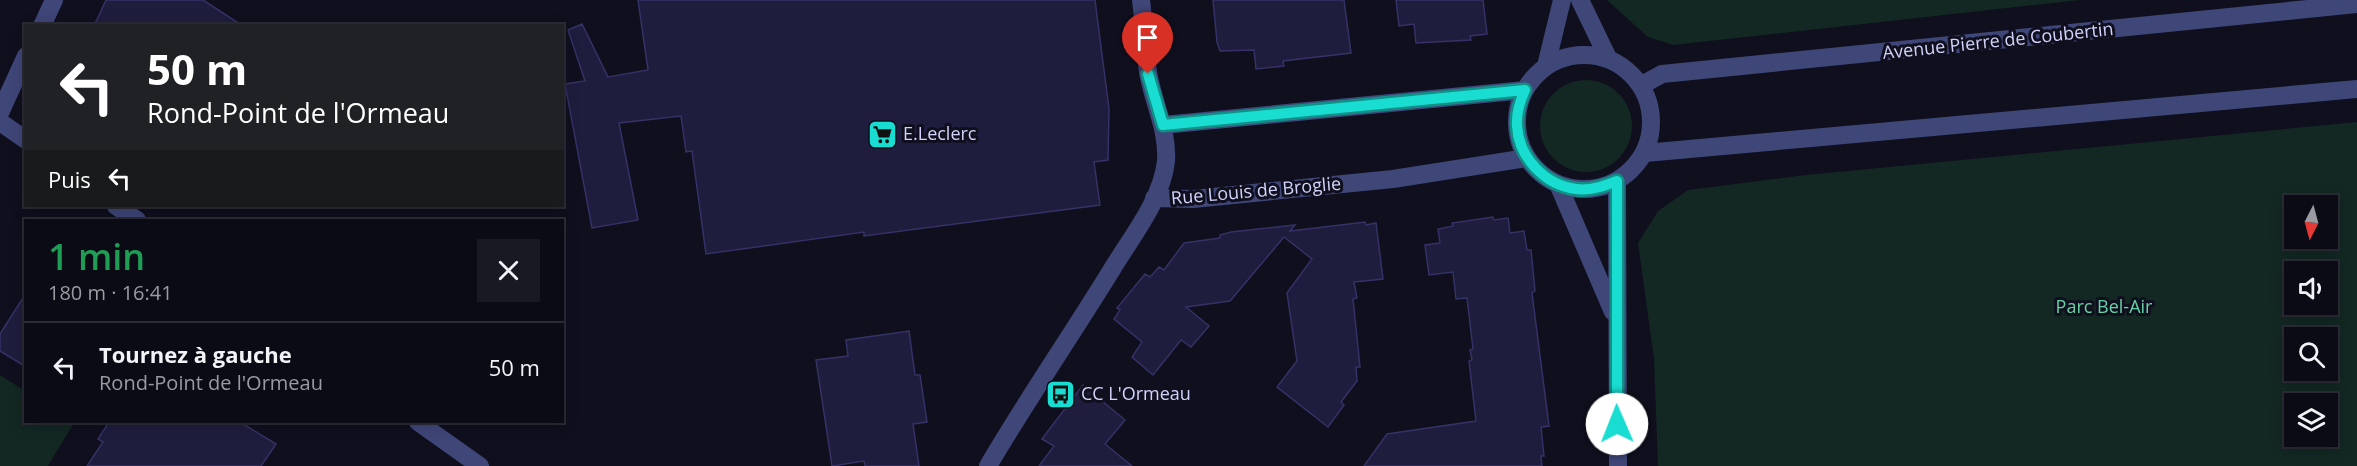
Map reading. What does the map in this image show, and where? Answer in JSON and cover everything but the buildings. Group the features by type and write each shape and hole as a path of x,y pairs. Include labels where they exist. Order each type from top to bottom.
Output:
{"street":[{"path":"43,24 54,0"},
{"path":"1141,0 1148,74 1163,125 1166,160 1162,182 1154,198"},
{"path":"1546,66 1562,0"},
{"path":"1580,0 1608,58"},
{"name":"Avenue Pierre de Coubertin","path":"1642,85 1662,74 2357,4"},
{"path":"1587,54 1608,58 1627,69 1642,85 1649,101 1652,119 1651,136 1645,153 1633,169 1617,181 1598,188 1578,189 1558,184 1540,174 1527,158 1516,125 1518,106 1534,76 1546,66 1566,57 1587,54"},
{"path":"0,113 24,60"},
{"path":"1645,153 2357,89"},
{"path":"1163,125 1525,90"},
{"path":"0,122 24,139"},
{"name":"Rue Louis de Broglie","path":"988,466 1028,399 1062,351 1154,198 1192,199 1393,179 1527,158"},
{"path":"1617,181 1618,466"},
{"path":"1558,184 1616,320"},
{"path":"118,207 136,219"},
{"path":"419,423 480,466"}],"green space":[{"path":"1607,0 2080,0 1673,45 1648,37"},
{"path":"1586,80 1603,84 1618,94 1628,109 1632,126 1628,143 1618,158 1603,168 1586,172 1569,168 1554,158 1544,143 1540,126 1544,109 1554,94 1569,84"},
{"name":"Parc Bel-Air","path":"2357,122 2357,466 1658,466 1654,359 1638,243 1658,211 1688,190 1806,175"},
{"path":"0,375 24,390 24,423 74,423 48,466 0,466"}],"place":[{"name":"E.Leclerc","path":"882,134"},
{"name":"CC L'Ormeau","path":"1060,394"}],"route":[{"path":"1148,74 1163,125 1360,104 1525,90 1518,106 1516,125 1527,158 1540,174 1558,184 1578,189 1598,188 1617,181 1617,424"}]}
